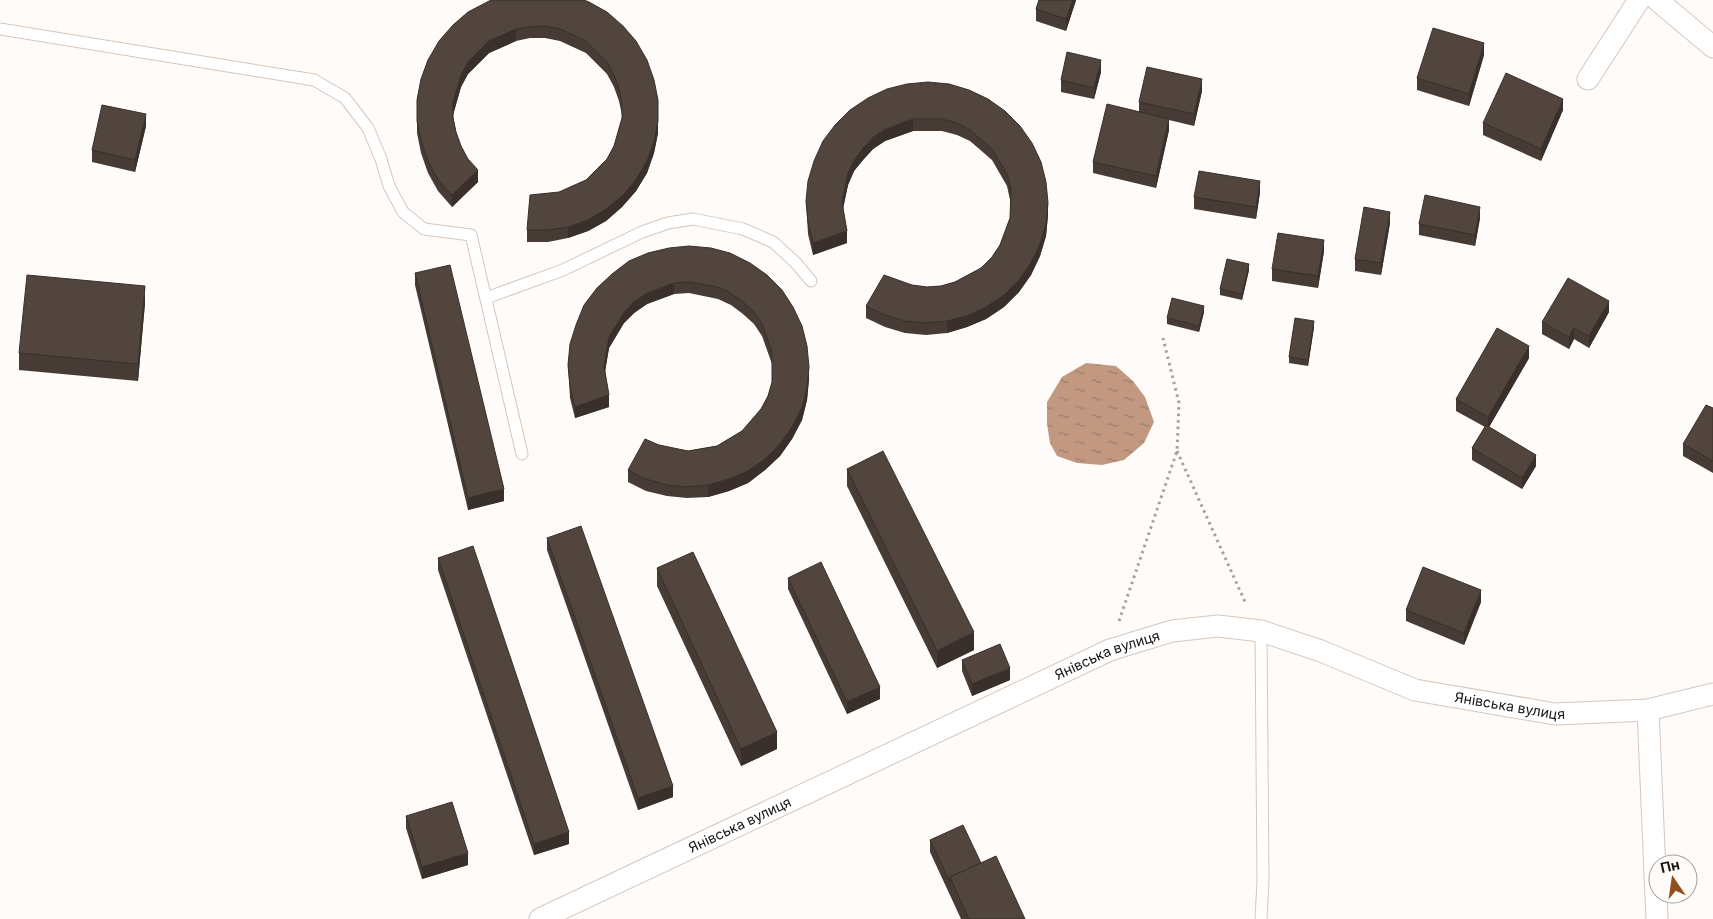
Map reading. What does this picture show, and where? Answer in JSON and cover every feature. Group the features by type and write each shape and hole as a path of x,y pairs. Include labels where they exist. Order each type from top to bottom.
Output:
{"street":[{"path":"1588,79 1638,0"},
{"path":"1657,0 1713,47"},
{"name":"Янівська вулиця","path":"540,919 1110,650 1172,632 1218,626 1261,631 1321,651 1415,690 1555,714 1648,710 1713,694"},
{"path":"1648,710 1657,919"}],"lane":[{"path":"0,29 314,80 345,98 368,128 381,159 389,186 403,212 424,229 471,235 522,454"},
{"path":"486,298 563,270 642,232 668,223 693,219 742,229 773,242 796,263 811,281"},
{"path":"1261,631 1263,881 1261,919"}],"path":[{"path":"1110,650 1178,451 1179,403 1163,338"},
{"path":"1178,451 1244,600 1261,631"}],"water":[{"path":"1086,363 1116,366 1133,381 1145,397 1154,422 1144,443 1124,460 1102,465 1077,463 1057,456 1050,443 1047,424 1047,402 1062,377"}],"building":[{"path":"491,0 584,0 607,12 623,26 636,41 647,60 658,100 658,121 654,142 647,161 636,180 622,196 588,220 568,227 548,230 527,230 530,195 559,192 586,180 607,159 614,146 622,118 622,103 619,89 607,62 586,41 560,29 545,26 516,29 489,41 468,62 461,75 453,103 453,118 461,146 468,159 478,170 452,195 438,180 428,161 417,121 417,100 421,79 428,60 439,41 453,25 468,12"},
{"path":"1039,0 1073,0 1066,19 1036,9"},
{"path":"1433,28 1484,43 1469,94 1417,78"},
{"path":"1067,52 1101,60 1094,88 1061,80"},
{"path":"1147,67 1202,79 1194,114 1139,102"},
{"path":"1506,73 1563,99 1541,149 1483,123"},
{"path":"928,82 949,84 969,90 988,99 1005,111 1020,126 1032,143 1041,162 1046,182 1048,203 1046,224 1040,244 1031,263 1019,280 1004,295 986,307 967,316 947,321 926,323 905,321 885,315 866,306 884,275 912,285 941,286 955,282 981,268 992,257 1000,245 1010,218 1011,188 1007,174 992,149 970,130 957,123 942,119 913,119 885,129 873,137 854,160 848,173 842,202 847,231 813,243 806,201 808,181 823,141 850,110 868,98 887,89 907,84"},
{"path":"1107,104 1169,119 1156,176 1093,162"},
{"path":"102,105 146,114 135,160 92,150"},
{"path":"1199,171 1260,181 1256,207 1194,197"},
{"path":"1425,195 1480,207 1475,235 1419,224"},
{"path":"1364,207 1390,212 1381,263 1355,259"},
{"path":"1278,233 1324,240 1318,276 1272,269"},
{"path":"689,246 711,248 730,253 750,263 767,275 782,290 802,326 807,346 809,367 807,388 802,408 780,444 765,459 748,471 729,479 708,485 687,487 667,485 646,479 628,470 645,439 659,445 688,451 717,446 742,431 761,409 768,396 772,382 772,352 762,324 754,312 731,293 718,287 689,282 674,283 647,293 634,301 624,312 609,337 604,366 609,395 575,407 568,365 570,344 576,325 584,305 597,288 629,261 648,253"},
{"path":"1227,259 1249,264 1242,294 1220,289"},
{"path":"450,265 504,489 468,498 415,273"},
{"path":"27,275 145,286 138,364 19,353"},
{"path":"1568,278 1609,301 1589,336 1574,328 1569,337 1542,322"},
{"path":"1172,298 1204,306 1199,326 1167,318"},
{"path":"1295,318 1314,321 1308,360 1289,357"},
{"path":"1497,328 1529,346 1488,417 1456,399"},
{"path":"1706,405 1713,408 1713,461 1683,444"},
{"path":"1486,425 1536,455 1522,478 1472,448"},
{"path":"883,451 974,632 937,651 847,469"},
{"path":"581,526 673,786 638,798 547,538"},
{"path":"473,546 569,832 534,844 438,558"},
{"path":"693,552 777,732 741,749 657,568"},
{"path":"821,562 880,687 847,702 788,578"},
{"path":"1423,567 1481,590 1464,633 1406,610"},
{"path":"1000,644 1010,668 972,684 962,660"},
{"path":"452,802 468,853 422,867 406,816"},
{"path":"963,825 981,863 950,877 950,882 930,840"},
{"path":"996,856 1025,919 969,919 950,877"}]}
